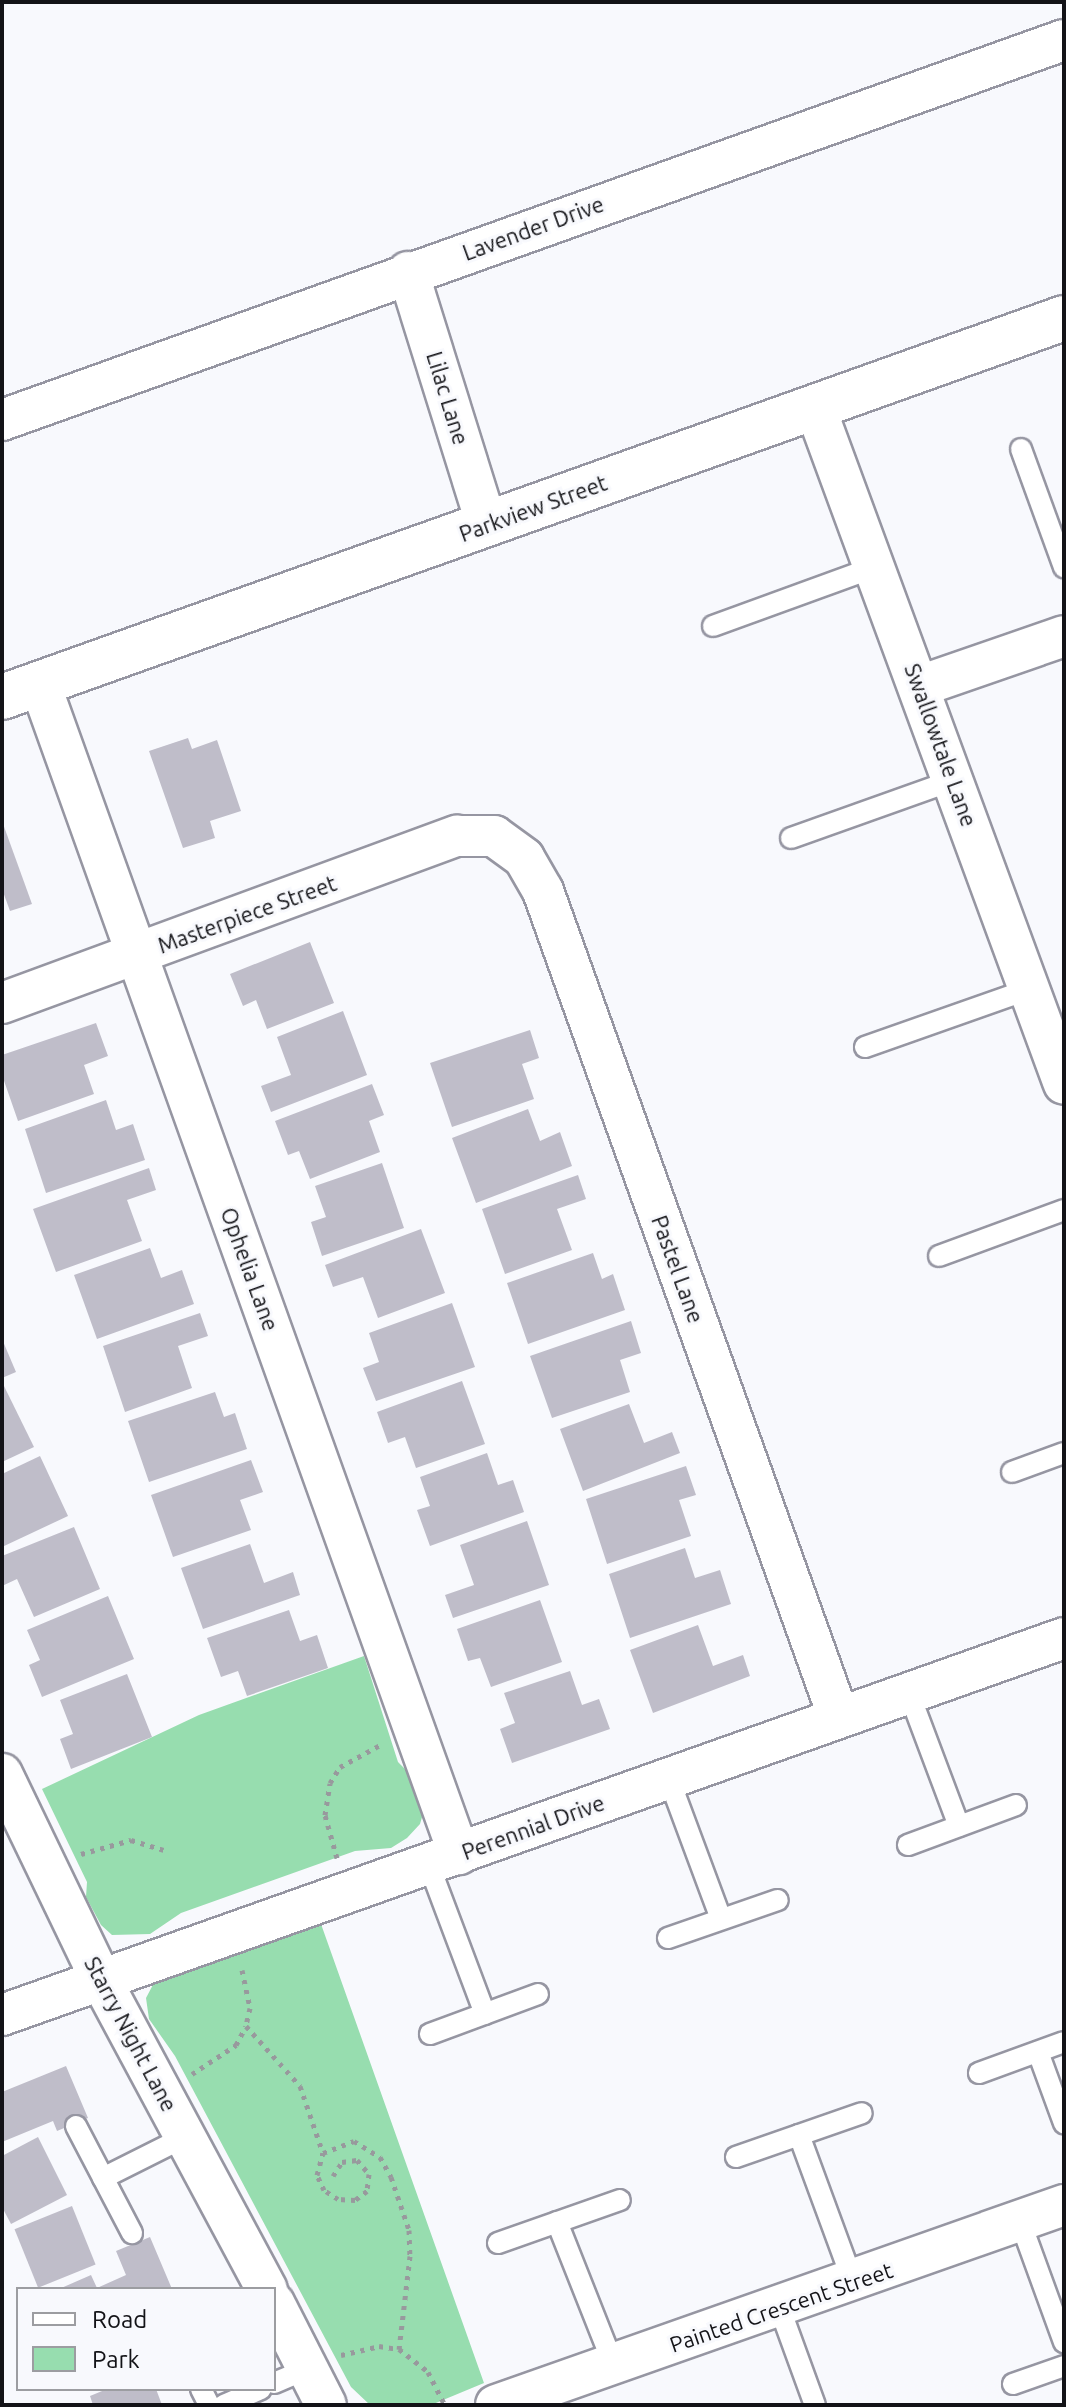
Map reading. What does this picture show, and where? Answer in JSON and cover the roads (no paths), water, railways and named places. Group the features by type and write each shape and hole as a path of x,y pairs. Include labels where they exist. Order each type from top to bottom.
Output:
{"street":[{"name":"Lavender Drive","path":"2,420 408,272 1064,40"},
{"name":"Lilac Lane","path":"408,272 487,525"},
{"name":"Parkview Street","path":"21,691 1064,318"},
{"name":"Swallowtale Lane","path":"815,407 1064,1084"},
{"path":"920,686 1064,636"},
{"name":"Ophelia Lane","path":"21,691 137,954 415,1733 444,1859"},
{"name":"Masterpiece Street","path":"2,1003 457,836 494,836"},
{"name":"Pastel Lane","path":"494,836 524,858 543,891 839,1718"},
{"name":"Perennial Drive","path":"2,2015 1064,1638"},
{"name":"Starry Night Lane","path":"2,1774 101,1980 266,2287"},
{"name":"Painted Crescent Street","path":"496,2405 542,2398 614,2366 1064,2205"},
{"path":"276,2311 292,2376 326,2405"}],"lane":[{"path":"1021,449 1064,567"},
{"path":"713,626 875,567"},
{"path":"791,838 954,780"},
{"path":"865,1047 1030,989"},
{"path":"939,1256 1064,1210"},
{"path":"1012,1472 1064,1453"},
{"path":"909,1693 959,1826"},
{"path":"669,1779 721,1919"},
{"path":"908,1845 1016,1805"},
{"path":"444,1859 485,2014"},
{"path":"668,1938 778,1900"},
{"path":"430,2034 538,1994"},
{"path":"979,2073 1064,2042"},
{"path":"1038,2052 1064,2123"},
{"path":"736,2157 862,2113"},
{"path":"76,2126 132,2233"},
{"path":"799,2135 853,2282"},
{"path":"103,2178 185,2137"},
{"path":"498,2243 620,2200"},
{"path":"1020,2221 1064,2342"},
{"path":"557,2222 614,2366"},
{"path":"780,2309 815,2405"},
{"path":"1013,2384 1064,2366"},
{"path":"224,2405 256,2391"}]}
